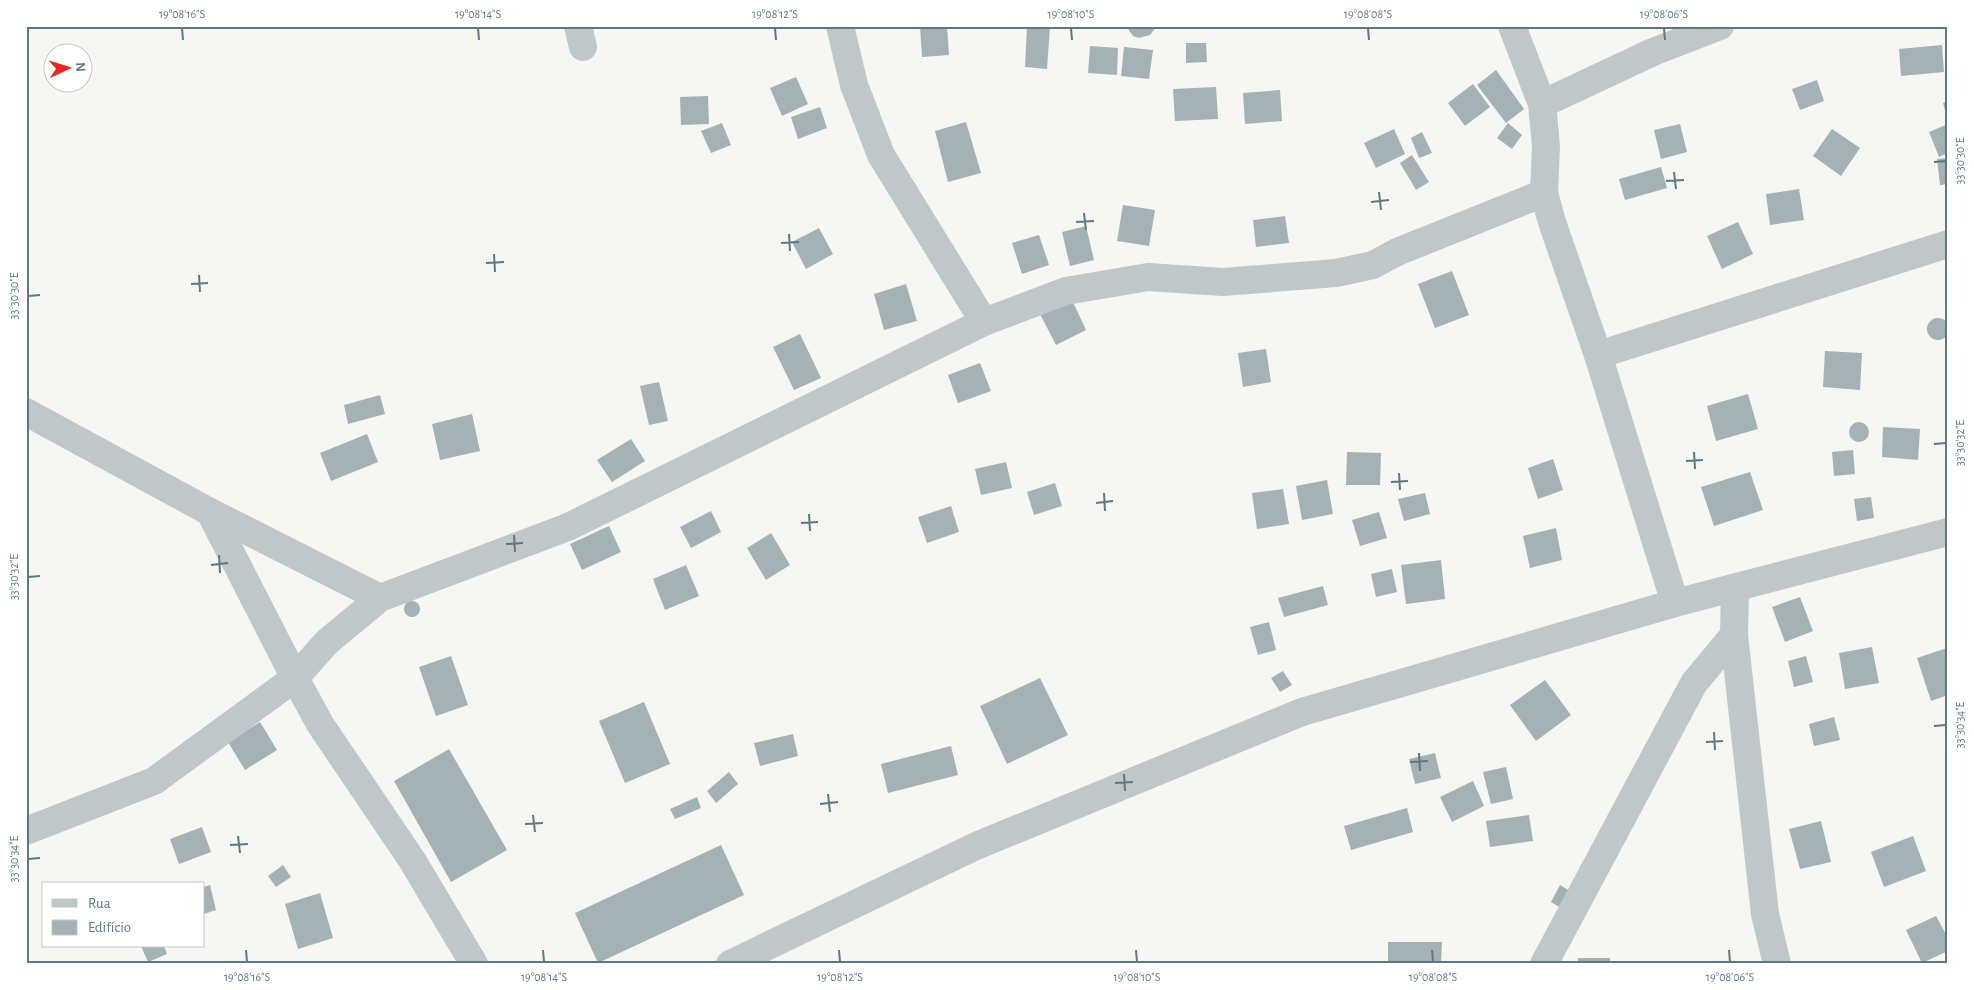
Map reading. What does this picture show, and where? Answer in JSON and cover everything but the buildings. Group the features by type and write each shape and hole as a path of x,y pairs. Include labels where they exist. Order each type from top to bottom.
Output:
{"street":[{"path":"840,26 854,85 881,154 984,322"},
{"path":"1512,26 1542,104 1546,146 1544,193 1598,355 1675,603"},
{"path":"1542,104 1653,52 1720,26"},
{"path":"26,831 154,781 295,678 327,642 380,598 568,527 984,322 1066,291 1148,277 1223,282 1336,273 1373,265 1397,252 1544,193"},
{"path":"1598,355 1948,244"},
{"path":"26,412 210,512 380,598"},
{"path":"210,512 320,724 412,860 474,964"},
{"path":"730,964 976,846 1302,712 1675,603 1948,532"},
{"path":"1734,588 1734,635 1765,914 1777,964"},
{"path":"1544,964 1694,682 1734,635"}]}
